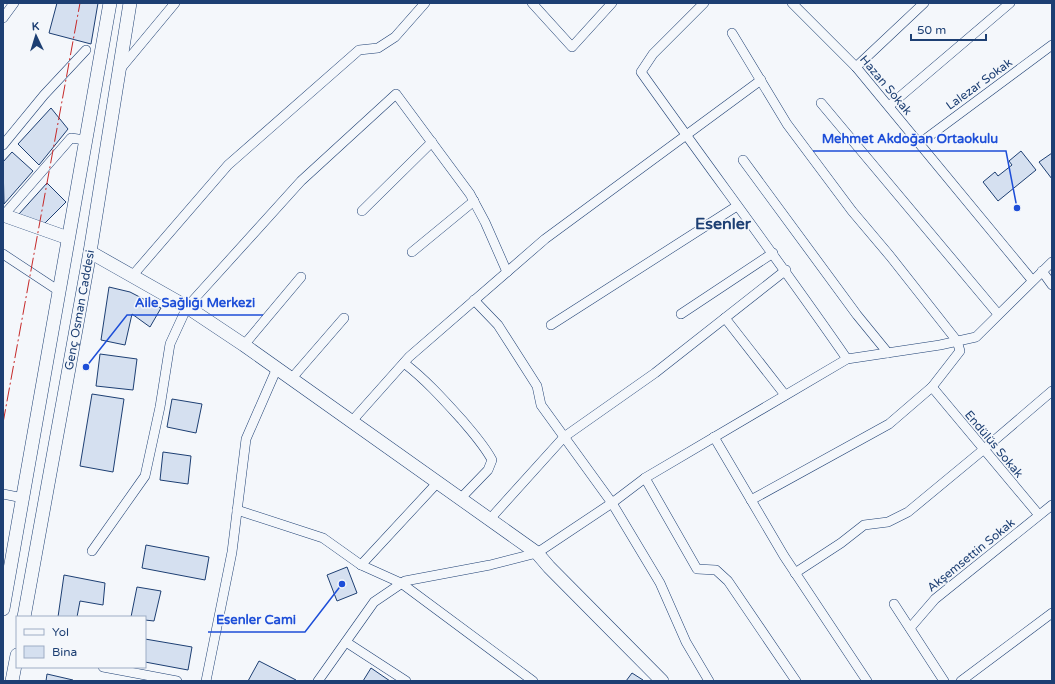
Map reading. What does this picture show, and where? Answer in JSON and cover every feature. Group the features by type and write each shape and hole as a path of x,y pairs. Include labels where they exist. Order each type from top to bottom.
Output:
{"main road":[{"name":"Genç Osman Caddesi","path":"3,609 110,3"},
{"name":"Genç Osman Caddesi","path":"24,616 90,252 121,68 130,3"},
{"path":"3,215 68,238"},
{"path":"90,252 133,275 187,307 244,344 537,553 662,681"},
{"path":"12,681 16,659"}],"street":[{"path":"121,68 175,3"},
{"path":"133,275 228,165 359,50 378,48 395,37 425,3"},
{"path":"532,3 572,47 612,3"},
{"path":"704,3 653,54 641,72 685,135 786,270 847,359"},
{"name":"Hazan Sokak","path":"792,3 856,67 1032,280"},
{"path":"856,67 924,3"},
{"path":"889,106 1010,3"},
{"path":"3,18 10,4"},
{"path":"732,33 787,124 848,205 957,341 960,351 932,387 889,424 751,500"},
{"name":"Lalezar Sokak","path":"920,143 1052,45"},
{"path":"3,145 44,95 86,50"},
{"path":"352,421 404,363 545,239 761,80"},
{"path":"92,551 145,476 160,407 170,344 187,307 301,181 396,94 474,201 507,272"},
{"path":"821,103 998,314"},
{"path":"3,215 71,138 85,140"},
{"path":"362,211 432,142"},
{"path":"743,160 857,315 888,353"},
{"path":"412,252 474,201"},
{"path":"551,325 738,206"},
{"path":"3,254 59,291"},
{"path":"681,314 773,254"},
{"path":"318,681 374,602 401,583 490,565 537,553 612,503 645,478 847,359 940,345 976,337 1032,280 1052,262"},
{"path":"490,519 564,437 656,372 786,270"},
{"path":"1042,271 1052,285"},
{"path":"244,344 301,277"},
{"path":"474,300 498,325 537,386 541,405 612,503 660,583 686,642 709,681"},
{"path":"292,378 344,318"},
{"path":"725,318 785,395"},
{"path":"404,363 438,392 486,448 492,460 488,470 461,498"},
{"path":"206,681 232,552 246,439 277,368"},
{"name":"Endülüs Sokak","path":"932,387 983,450 1039,515"},
{"path":"795,573 841,543 864,525 888,522 908,512 1052,391"},
{"path":"714,437 795,573 867,681"},
{"path":"645,478 697,569 716,570 728,581 796,681"},
{"path":"362,565 438,482"},
{"path":"3,494 23,498"},
{"name":"Akşemsettin Sokak","path":"910,628 934,599 1052,505"},
{"path":"237,510 323,538 362,565 401,583 533,681"},
{"path":"894,604 944,681"},
{"path":"961,681 1052,612"},
{"path":"346,642 406,681"},
{"path":"108,668 177,681"}],"building":[{"path":"57,3 98,3 91,44 49,33"},
{"path":"51,108 68,129 39,165 18,144"},
{"path":"1021,151 1036,170 998,201 983,182 995,172 998,176 1012,165 1009,161"},
{"path":"12,152 33,171 4,204 3,162"},
{"path":"1052,153 1052,179 1039,162"},
{"path":"47,183 66,202 38,230 19,214"},
{"path":"109,287 130,292 161,308 150,327 132,314 125,345 101,340"},
{"path":"100,354 137,359 133,390 96,386"},
{"path":"92,394 124,399 113,472 80,466"},
{"path":"172,399 202,404 196,433 167,427"},
{"path":"163,452 191,456 188,484 160,480"},
{"path":"146,545 209,557 205,580 142,568"},
{"path":"347,567 357,593 337,601 327,575"},
{"path":"64,575 105,583 103,605 80,601 77,616 58,616"},
{"path":"137,587 161,591 154,621 146,620 146,616 131,616"},
{"path":"146,639 192,647 188,670 146,662"},
{"path":"259,661 296,680 296,681 248,681"},
{"path":"371,668 390,681 363,681"},
{"path":"632,673 643,680 626,681"},
{"path":"47,674 73,680 73,681 46,681"}],"power":[{"path":"3,423 80,3"}],"place":[{"name":"Mehmet Akdoğan Ortaokulu","path":"1017,208"},
{"name":"Aile Sağlığı Merkezi","path":"86,367"},
{"name":"Esenler Cami","path":"342,584"}],"district":[{"name":"Esenler","path":"723,223"}]}
